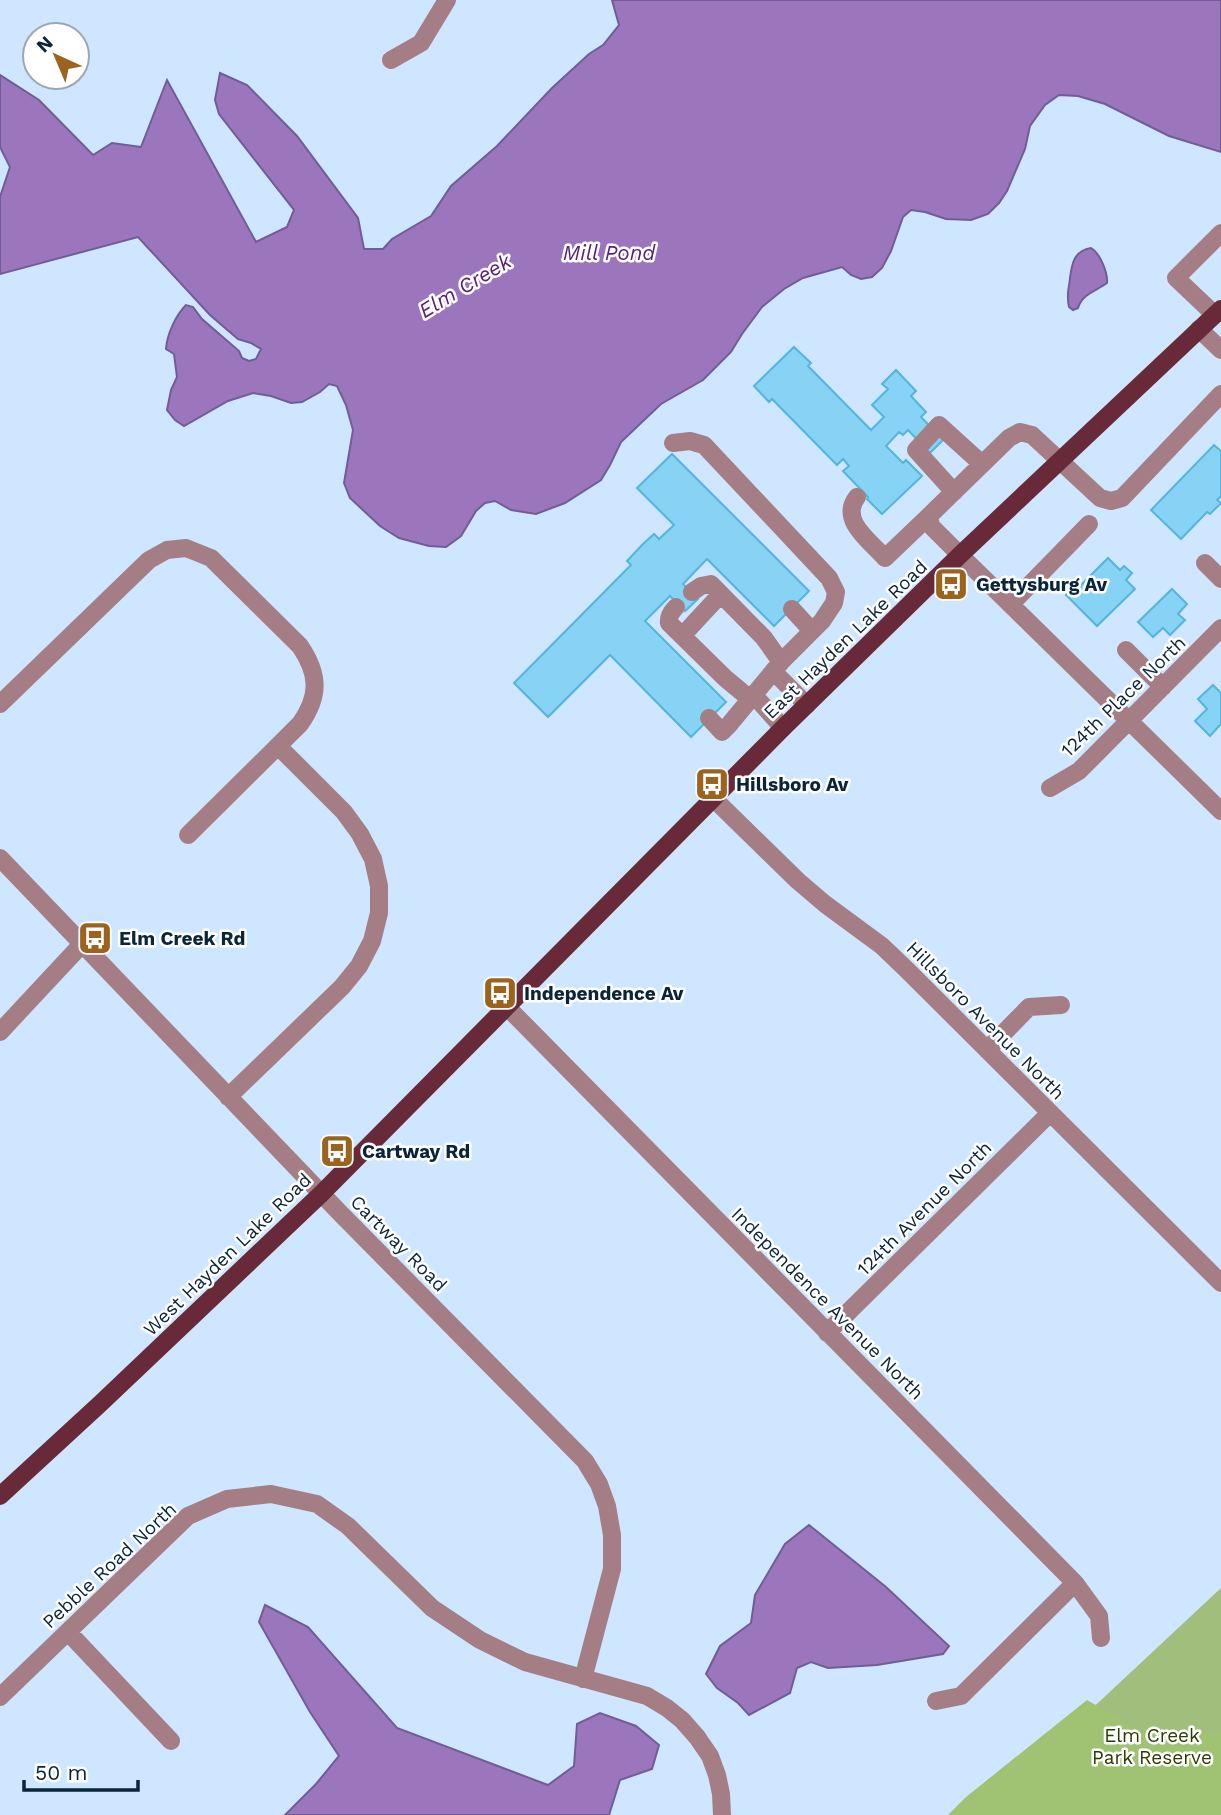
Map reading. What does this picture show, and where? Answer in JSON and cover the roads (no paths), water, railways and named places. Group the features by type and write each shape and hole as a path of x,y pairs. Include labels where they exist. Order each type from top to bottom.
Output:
{"main road":[{"name":"East Hayden Lake Road","path":"507,1007 713,798 960,555 1218,312"},
{"name":"West Hayden Lake Road","path":"0,1496 321,1194 507,1007"}],"street":[{"path":"391,60 421,43 447,0"},
{"path":"1218,312 1176,278 1221,233"},
{"path":"1199,329 1221,350"},
{"path":"857,497 852,503 850,515 854,524 885,558 1009,438 1020,432 1032,435 1100,498 1111,501 1122,498 1221,394"},
{"path":"954,492 916,450 939,425 982,464"},
{"path":"673,443 690,441 704,444 829,578 835,592 834,603 822,621 761,685 722,732 709,718"},
{"path":"929,516 932,526 960,555 1221,811"},
{"path":"1011,604 1089,524"},
{"path":"0,704 149,560 167,550 186,548 211,558 310,659 314,694 309,710 300,724 188,835"},
{"path":"1205,562 1221,579"},
{"path":"692,592 711,584 764,639 778,667 807,705"},
{"path":"682,636 720,594"},
{"path":"677,607 672,611 668,623 725,678 743,693 760,702 783,729"},
{"path":"792,609 812,631"},
{"name":"124th Place North","path":"1050,788 1079,771 1221,628"},
{"path":"1126,650 1163,687"},
{"path":"228,1097 342,987 359,966 372,942 379,913 379,886 373,859 360,834 344,812 278,746"},
{"name":"Hillsboro Avenue North","path":"713,798 798,881 882,946 1221,1283"},
{"name":"Cartway Road","path":"0,858 321,1194 585,1461 599,1484 607,1506 612,1535 612,1569 583,1679"},
{"path":"0,1032 83,943"},
{"path":"987,1050 1029,1007 1061,1005"},
{"name":"Independence Avenue North","path":"507,1007 1075,1583 1099,1616 1101,1638"},
{"name":"124th Avenue North","path":"827,1333 1050,1113"},
{"name":"Pebble Road North","path":"0,1697 188,1516 227,1499 271,1494 317,1504 348,1526 432,1608 480,1640 525,1662 647,1696 667,1708 682,1720 710,1756 718,1775 722,1815"},
{"path":"936,1701 961,1696 1075,1583"},
{"path":"68,1632 171,1741"}],"water":[{"name":"Mill Pond","path":"612,0 1221,0 1221,152 1169,136 1105,104 1078,96 1059,95 1045,105 1030,126 1025,149 1007,191 988,214 971,220 946,219 911,210 903,217 882,268 872,277 861,279 842,267 803,278 784,289 762,307 731,352 703,380 661,404 621,442 601,480 565,503 536,514 511,510 495,501 485,503 476,511 461,536 446,547 429,546 399,538 380,526 350,498 344,483 353,430 337,386 329,384 302,402 291,403 253,393 228,401 184,426 175,420 167,410 177,377 174,354 166,349 173,325 186,305 193,307 202,319 239,351 242,358 249,361 256,359 261,349 238,339 210,315 138,237 0,274 0,197 10,167 0,147 0,75 21,91 39,100 93,155 112,143 141,147 167,80 256,242 287,227 294,210 219,114 215,100 220,73 247,85 297,136 358,218 364,249 383,249 392,239 431,216 451,186 497,146 552,88 589,54 603,45 619,25"},
{"path":"1091,248 1103,264 1107,283 1086,296 1078,308 1073,310 1069,307 1068,295 1073,263 1077,255"},
{"path":"809,1525 886,1587 949,1646 943,1654 877,1665 828,1668 811,1662 797,1668 790,1693 749,1715 717,1688 706,1674 720,1646 751,1623 755,1595 785,1544"},
{"path":"265,1605 308,1627 397,1728 548,1785 574,1766 577,1724 600,1713 636,1726 659,1745 652,1769 620,1780 609,1815 285,1815 339,1756 310,1712 259,1622"}],"place":[{"name":"Gettysburg Av","path":"951,584"},
{"name":"Hillsboro Av","path":"712,784"},
{"name":"Elm Creek Rd","path":"95,938"},
{"name":"Independence Av","path":"500,993"},
{"name":"Cartway Rd","path":"337,1151"}],"water label":[{"name":"Elm Creek","path":"465,286"}],"park label":[{"name":"Elm Creek Park Reserve","path":"1152,1746"}]}
